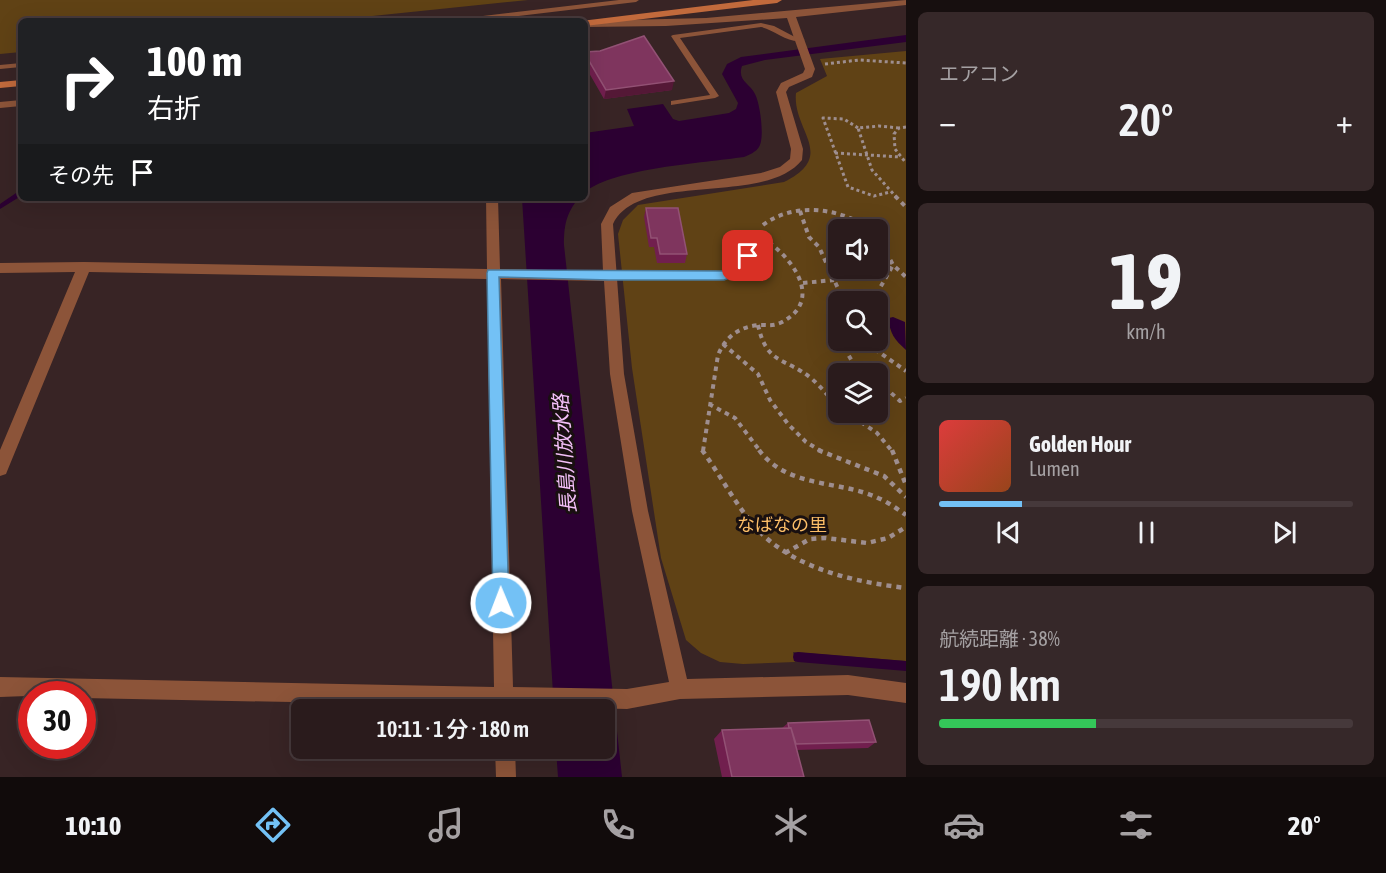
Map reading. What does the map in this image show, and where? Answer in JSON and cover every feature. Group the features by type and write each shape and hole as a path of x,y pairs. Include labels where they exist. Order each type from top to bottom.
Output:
{"street":[{"path":"588,23 777,0"},
{"path":"588,23 633,24 791,16 906,2"},
{"path":"680,689 640,511 616,374 607,224 614,210 636,196 763,177 784,170 796,160 797,148 781,92 785,85 808,75 808,63 791,16"},
{"path":"0,85 18,83"},
{"path":"0,105 18,103"},
{"path":"492,201 503,699"},
{"path":"0,268 84,267 609,276"},
{"path":"0,470 84,267"},
{"path":"526,699 627,699 680,689 848,685 906,693"},
{"path":"0,687 355,699"},
{"path":"505,759 506,777"}],"lane":[{"path":"483,18 636,0"},
{"path":"674,103 715,96 675,36 761,25 773,26 793,40 801,41"},
{"path":"0,67 18,65"},
{"path":"609,276 724,276 739,270 756,238"}],"path":[{"path":"808,63 859,60 906,63"},
{"path":"890,192 874,196 848,187 823,118 844,119 858,128 872,170 906,207"},
{"path":"858,128 906,127"},
{"path":"899,128 894,134 894,149 906,163"},
{"path":"835,153 901,157"},
{"path":"854,219 838,213 801,211 771,217 756,238 773,245 789,260 803,283 802,300 791,315 774,325 758,325 731,334 723,344 718,355 702,450 758,530 785,554 833,573 906,588"},
{"path":"801,211 809,237 819,247 839,291"},
{"path":"888,255 893,265 906,277"},
{"path":"876,291 893,265"},
{"path":"803,283 834,280"},
{"path":"758,325 762,343 775,358 812,378 828,396"},
{"path":"723,344 759,375 772,405 795,433 818,451 882,474 897,484 906,497"},
{"path":"877,351 906,371"},
{"path":"888,390 900,401 906,398"},
{"path":"709,404 735,418 764,457 798,478 877,497 906,515"},
{"path":"864,423 886,441 902,468 906,485"},
{"path":"785,554 808,540 822,537 852,543 876,542 896,536 906,527"}],"green space":[{"path":"0,0 528,0 353,18 18,18 18,52 0,54"},
{"name":"なばなの里","path":"906,51 906,661 793,652 795,662 743,664 720,662 701,653 686,640 661,558 632,368 618,234 623,220 638,205 784,182 800,172 808,162 810,152 809,142 797,107 796,93 827,76 820,59"}],"water":[{"path":"906,35 906,42 765,60 742,66 741,75 753,90 760,112 762,136 761,143 756,150 744,157 684,164 617,177 588,190 588,133 634,126 627,109 663,104 673,119 679,121 729,113 736,109 738,103 722,74 727,64 741,57"},
{"name":"長島川放水路","path":"522,201 577,201 567,220 564,245 613,699 553,699"},
{"path":"893,317 905,322 906,350 891,332 889,318"},
{"path":"615,713 622,777 558,777 557,759 615,759"}],"building":[{"path":"644,36 674,81 606,90 588,59 588,52 600,51"},
{"path":"646,208 678,208 687,254 660,254 657,238 651,238"},
{"path":"869,720 876,742 796,744 788,723"},
{"path":"791,728 804,777 732,777 722,730"}],"waterway":[{"path":"0,207 18,195"},
{"path":"798,657 906,666"}],"route":[{"path":"501,603 493,273 724,276 739,270 748,256"}]}
